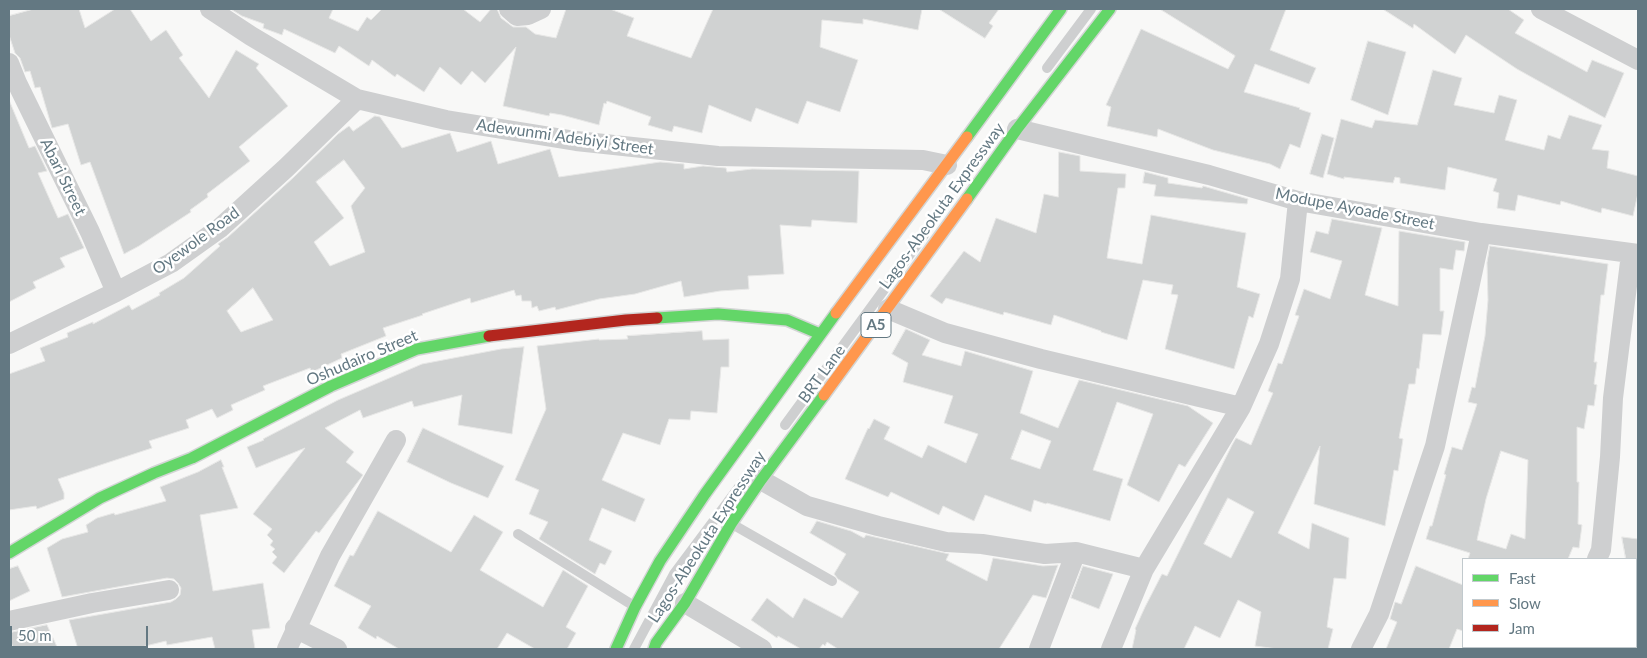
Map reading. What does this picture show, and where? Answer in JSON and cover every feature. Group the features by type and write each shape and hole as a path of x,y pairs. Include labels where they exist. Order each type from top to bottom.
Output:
{"main road":[{"name":"Lagos-Abeokuta Expressway","path":"616,649 635,607 660,561 705,494 820,334 1061,9"},
{"name":"Lagos-Abeokuta Expressway","path":"658,646 731,524 756,476 888,309 1017,129 1110,9"},
{"name":"Oshudairo Street","path":"9,553 100,498 192,458 331,386 417,349 499,334 626,320 718,314 787,320 820,334"}],"street":[{"name":"Adewunmi Adebiyi Street","path":"210,9 356,99 446,120 576,141 718,156 923,160 947,165"},
{"path":"509,9 517,16 528,15 540,9"},
{"path":"1541,9 1638,60"},
{"name":"Abari Street","path":"9,63 90,232 116,292"},
{"name":"Oyewole Road","path":"9,344 171,263 220,228 286,168 356,99"},
{"name":"Modupe Ayoade Street","path":"1017,129 1209,174 1298,201 1481,233 1635,254"},
{"path":"1111,649 1144,569 1241,407 1269,344 1290,280 1298,201"},
{"path":"1361,649 1379,614 1435,446 1481,233"},
{"path":"1597,558 1601,550 1613,398 1635,254"},
{"path":"888,309 946,333 1041,359 1241,407"},
{"path":"287,649 330,556 396,440"},
{"path":"756,476 807,506 878,526 946,542 982,544 1045,554 1076,552 1144,569"},
{"path":"1039,649 1076,552"},
{"path":"9,621 92,603 169,590"},
{"path":"685,603 762,649"},
{"path":"296,628 338,649"}],"lane":[{"path":"1040,79 1091,9"},
{"name":"BRT Lane","path":"781,431 928,230"},
{"path":"634,649 674,574 756,476"},
{"path":"731,524 832,581"},
{"path":"518,534 635,607"}],"building":[{"path":"34,9 79,9 85,28 115,9 130,9 151,41 166,30 183,55 179,58 209,98 236,50 259,64 256,68 288,106 239,147 250,161 207,194 208,197 190,210 191,212 124,254 90,162 81,165 68,124 52,128 40,87 35,88 30,71 25,72 20,58 15,53 9,35 9,16"},
{"path":"231,9 333,9 329,18 358,31 367,17 371,20 382,9 463,9 480,22 491,9 497,9 501,18 513,27 526,27 535,34 556,38 566,9 610,9 634,18 627,36 691,58 713,9 922,9 918,30 863,19 863,24 822,20 820,47 858,60 840,112 807,101 798,124 756,108 751,122 709,105 702,133 674,126 672,132 648,125 651,117 607,101 606,104 604,103 599,125 562,115 550,113 549,116 503,106 516,47 485,83 472,71 461,85 440,67 424,92 397,74 395,77 372,60 369,66 339,46 335,53 284,29 282,35 263,28 264,24 242,16"},
{"path":"939,9 999,9 989,23 993,26 985,38"},
{"path":"1160,9 1286,9 1270,50 1316,68 1309,84 1255,64 1244,92 1311,113 1300,148 1290,144 1280,169 1270,164 1213,150 1158,129 1157,137 1107,126 1111,107 1106,105 1141,29 1228,69 1235,56"},
{"path":"1383,9 1508,9 1524,20 1515,33 1587,72 1592,60 1624,73 1605,118 1517,69 1466,35 1455,54 1414,24 1413,28"},
{"path":"1368,41 1406,52 1388,115 1351,100"},
{"path":"1433,70 1462,78 1454,105 1494,113 1499,95 1517,100 1505,140 1544,150 1548,135 1560,139 1569,115 1602,125 1592,149 1609,151 1607,168 1638,176 1638,193 1633,216 1602,208 1601,213 1561,201 1560,205 1518,195 1515,211 1497,208 1499,193 1493,191 1497,179 1448,167 1445,190 1400,183 1400,178 1395,177 1393,183 1344,177 1344,179 1327,174 1341,119 1372,128 1375,120 1417,125"},
{"path":"9,100 29,148 35,146 47,171 38,173 58,218 68,214 84,248 60,258 65,267 33,282 36,288 9,302"},
{"path":"375,116 380,117 402,148 450,133 457,152 491,141 498,164 550,149 559,177 660,162 684,164 684,169 703,166 726,168 727,172 752,169 859,171 857,223 812,220 811,227 780,225 784,274 748,276 749,289 720,291 684,297 681,281 635,294 599,299 556,310 555,307 539,311 537,306 532,308 531,301 522,301 521,295 516,296 514,290 471,303 470,298 422,314 383,328 386,336 341,354 342,358 312,372 310,368 263,386 265,390 231,405 233,410 217,418 212,409 186,420 189,428 149,441 152,448 58,479 64,493 64,499 37,509 36,506 9,510 9,374 45,361 40,348 68,337 67,333 93,322 93,324 129,305 132,310 160,295 159,293 184,278 220,246 218,244 294,177 338,134 349,126 353,131","holes":["344,160 365,188 351,206 365,252 330,266 314,242 344,218 316,182","253,288 273,320 241,332 227,311"]},
{"path":"1322,134 1334,138 1323,178 1310,174"},
{"path":"1059,152 1080,156 1080,171 1126,174 1125,188 1118,188 1107,258 1142,264 1151,215 1246,233 1237,287 1260,294 1253,318 1249,316 1234,369 1165,349 1178,295 1171,294 1173,285 1143,280 1127,340 1054,315 1051,325 1004,312 1003,315 946,298 942,304 930,296 964,251 980,262 996,218 1036,233 1044,194 1058,197"},
{"path":"1145,172 1168,178 1168,183 1202,188 1203,186 1248,199 1247,204 1154,196 1156,185 1143,183"},
{"path":"1332,219 1382,228 1365,295 1398,306 1399,231 1465,242 1464,251 1456,250 1453,270 1440,268 1440,311 1444,311 1441,335 1423,334 1419,369 1417,368 1415,384 1409,384 1399,438 1403,439 1398,471 1394,470 1385,526 1314,504 1320,446 1278,533 1309,549 1312,523 1349,538 1346,579 1334,578 1327,627 1333,629 1328,649 1278,649 1255,646 1261,612 1238,600 1220,638 1195,626 1184,649 1132,649 1135,629 1145,607 1162,574 1167,576 1236,438 1251,445 1273,393 1268,391 1278,363 1282,364 1299,316 1295,315 1304,289 1330,299 1342,261 1310,252 1316,231 1328,234","holes":["1228,498 1254,512 1231,558 1204,544"]},
{"path":"1490,246 1608,264 1604,295 1601,295 1594,362 1597,362 1594,384 1597,385 1594,406 1588,405 1584,429 1577,427 1578,524 1582,525 1579,548 1573,547 1568,558 1468,558 1470,553 1426,539 1430,526 1432,526 1452,447 1462,450 1477,404 1468,402 1472,387 1475,388 1485,336 1488,300 1487,263","holes":["1501,451 1528,460 1525,539 1511,534 1506,549 1477,540 1486,499"]},
{"path":"906,329 930,340 922,355 961,366 965,351 1033,371 1020,413 1058,428 1079,380 1188,406 1213,423 1185,467 1179,464 1159,502 1127,485 1153,414 1117,402 1093,470 1123,479 1110,521 1034,500 1031,512 985,495 974,521 943,506 939,515 891,492 888,497 845,479 874,419 890,427 884,439 922,458 928,445 966,463 978,434 944,423 953,396 903,382 908,363 892,354","holes":["1022,430 1051,441 1040,469 1011,459"]},
{"path":"702,331 703,340 729,339 729,367 721,367 717,413 691,411 690,420 669,419 660,445 623,433 602,480 645,499 635,522 602,508 589,540 612,551 605,565 600,563 595,574 539,539 548,522 529,514 539,490 515,480 546,409 537,346 599,339 628,339 627,336"},
{"path":"524,347 512,434 458,425 462,395 414,407 412,401 363,418 360,410 325,428 354,452 346,462 363,475 319,533 316,531 284,573 272,563 277,557 272,552 275,549 270,545 273,541 267,535 272,529 253,514 305,448 256,468 247,447 264,440 338,400 422,364 501,349"},
{"path":"423,428 504,466 488,498 407,462"},
{"path":"221,460 238,508 200,515 213,591 263,583 270,628 252,630 255,649 215,649 212,637 167,645 166,641 133,649 78,649 69,620 171,602 180,595 181,588 174,579 167,578 62,597 47,548 62,539 88,532 86,525 97,518 166,501 160,487 198,472"},
{"path":"378,511 451,552 474,515 503,532 480,570 543,607 563,570 588,586 566,627 576,633 567,649 535,649 507,633 497,649 399,649 377,636 376,639 358,628 371,606 334,586 350,555 353,556"},
{"path":"817,521 851,531 864,538 866,535 949,554 946,560 987,581 993,558 1043,566 1058,565 1046,598 1033,595 999,649 838,649 827,642 825,646 823,644 819,649 801,649 778,636 777,638 751,620 767,598 793,618 804,598 842,618 859,592 838,579 834,574 846,554 810,533"},
{"path":"1622,537 1638,539 1638,585 1637,558 1626,558"},
{"path":"18,566 30,591 9,601 9,569"},
{"path":"1083,566 1113,574 1099,609 1071,598"},
{"path":"1416,566 1462,585 1462,631 1457,629 1449,649 1386,649 1397,622 1390,619 1395,602 1401,604"},
{"path":"47,625 58,649 13,649 9,633"}],"traffic: fast":[{"path":"967,137 1061,9"},
{"path":"967,199 1017,129 1110,9"},
{"path":"616,649 635,607 660,561 705,494 836,313"},
{"path":"657,318 718,314 787,320 820,334"},
{"path":"9,553 100,498 192,458 331,386 417,349 489,336"},
{"path":"654,649 656,643 685,603 731,524 824,395"}],"traffic: slow":[{"path":"836,313 967,137"},
{"path":"824,395 967,199"}],"traffic: jam":[{"path":"489,336 657,318"}]}
